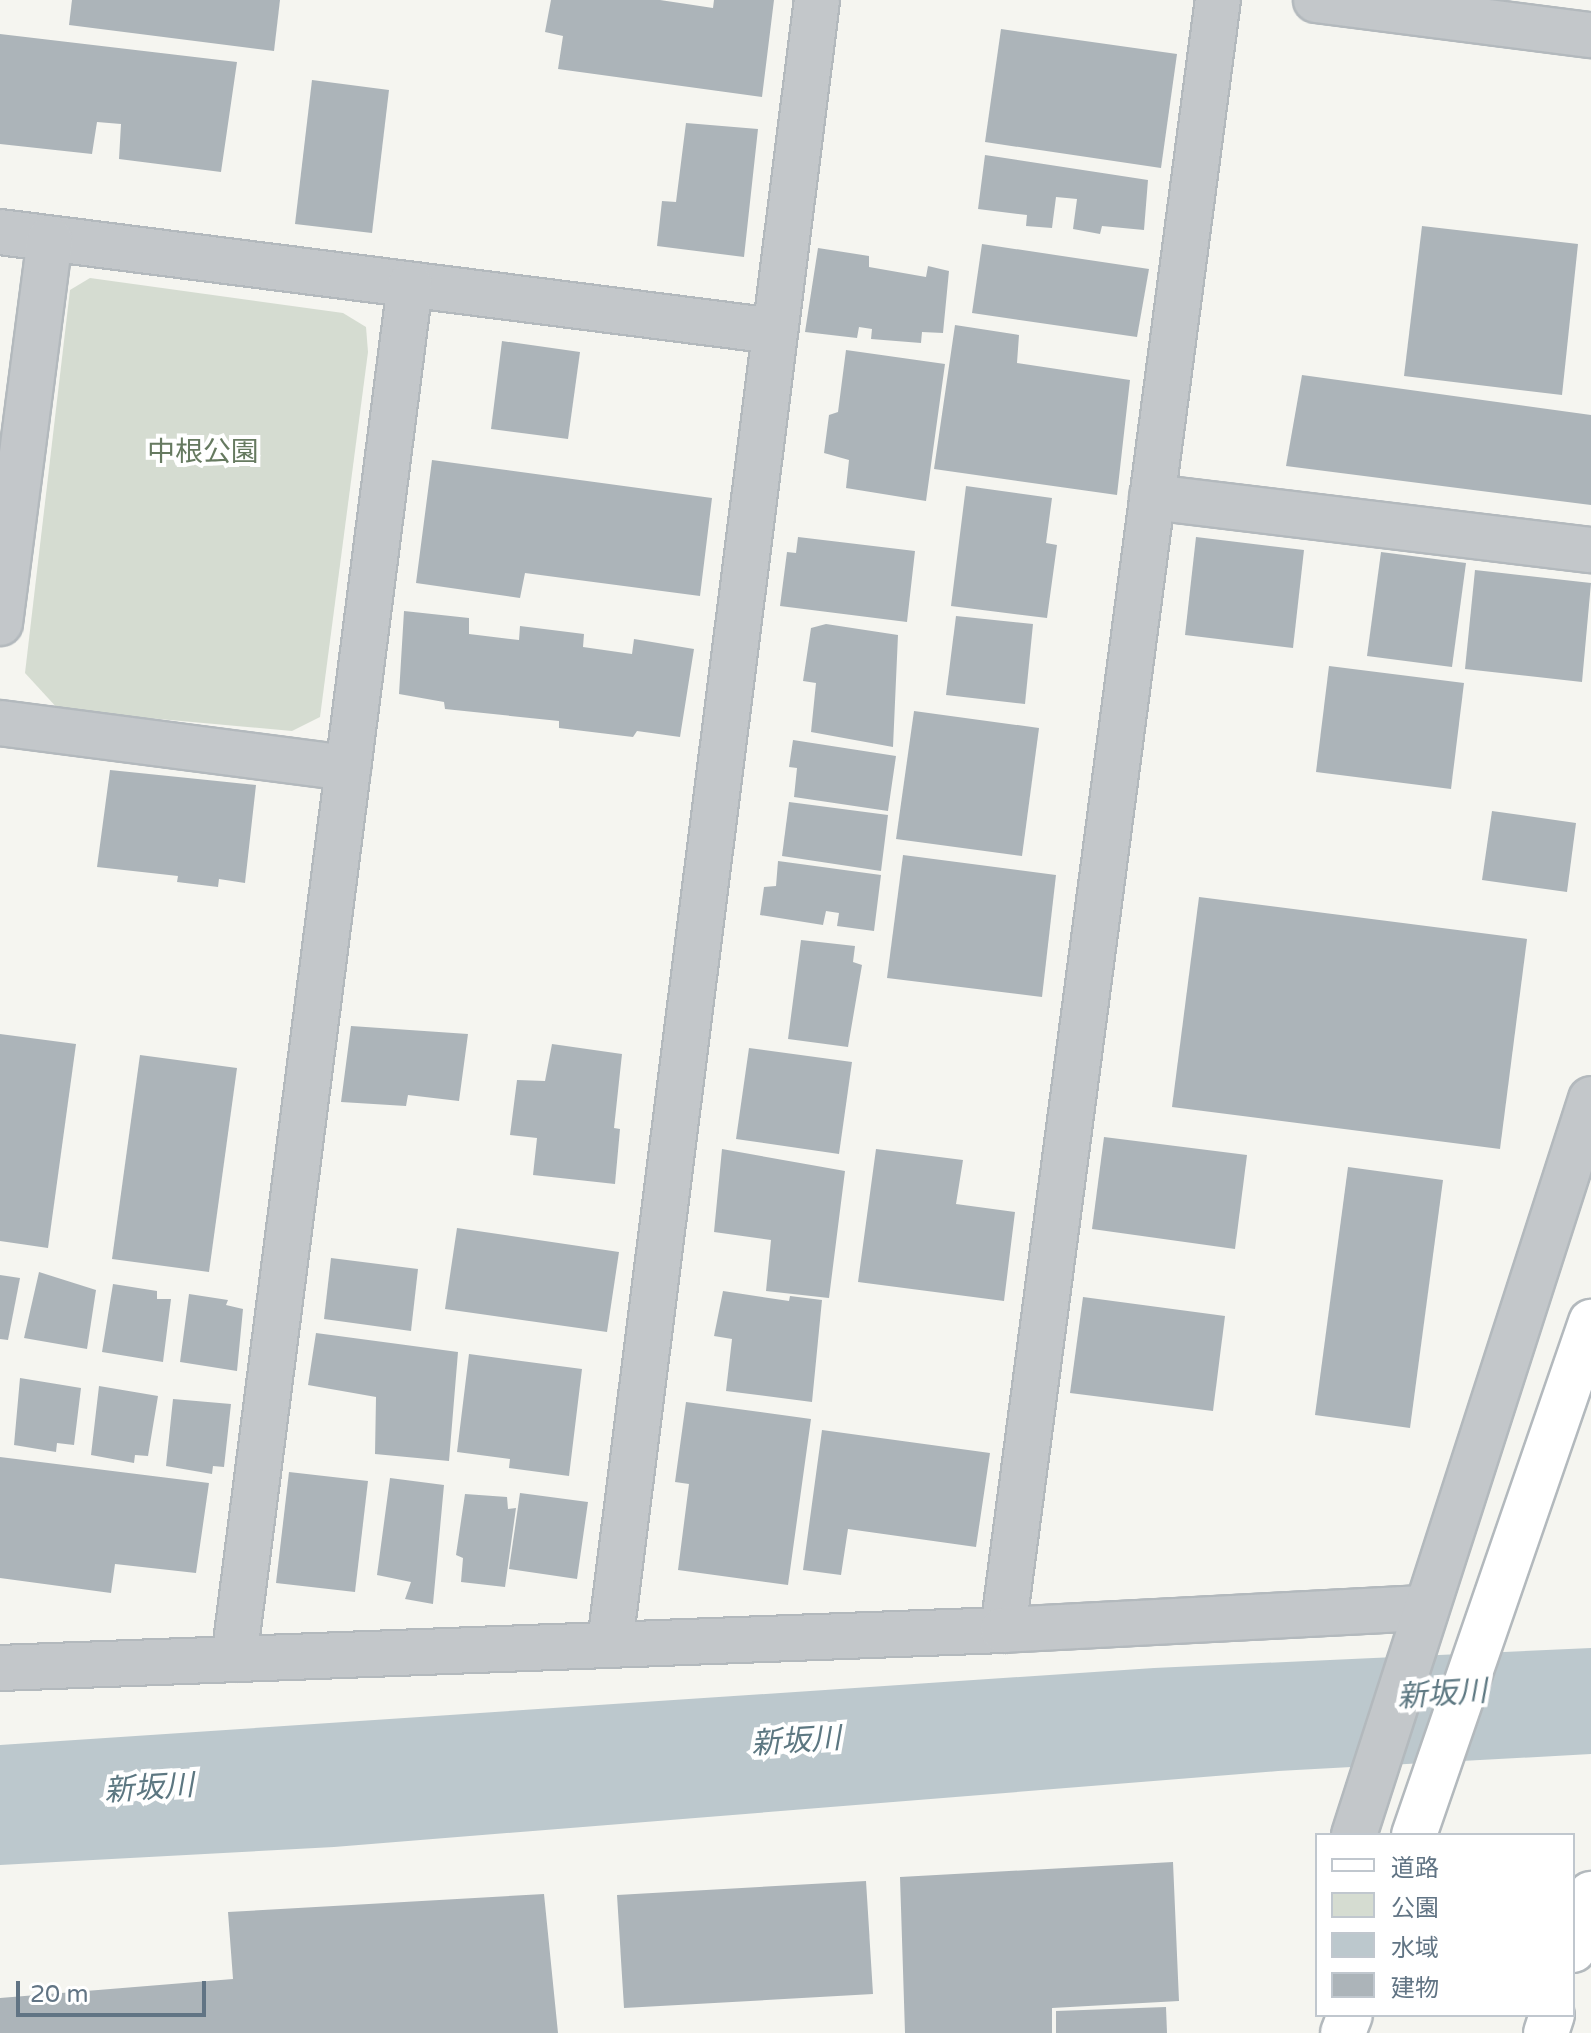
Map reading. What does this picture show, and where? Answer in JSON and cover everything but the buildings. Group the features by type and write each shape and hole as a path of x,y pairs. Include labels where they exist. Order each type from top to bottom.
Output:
{"street":[{"path":"610,1643 817,0"},
{"path":"1003,1630 1218,0"},
{"path":"1316,0 1541,14 1591,35"},
{"path":"0,232 774,331"},
{"path":"0,623 50,239"},
{"path":"234,1659 410,285"},
{"path":"1152,497 1591,550"},
{"path":"0,723 348,768"},
{"path":"1358,1822 1424,1608 1591,1099"},
{"path":"1415,1833 1591,1322"},
{"path":"0,1668 1003,1630 1424,1608"},
{"path":"1575,1944 1591,1894"}],"green space":[{"name":"中根公園","path":"90,278 343,313 366,327 368,352 320,717 292,731 59,710 25,673 70,290"}],"water":[{"name":"新坂川","path":"1591,1648 1591,1754 1278,1771 334,1847 0,1865 0,1745 1154,1668"}]}
